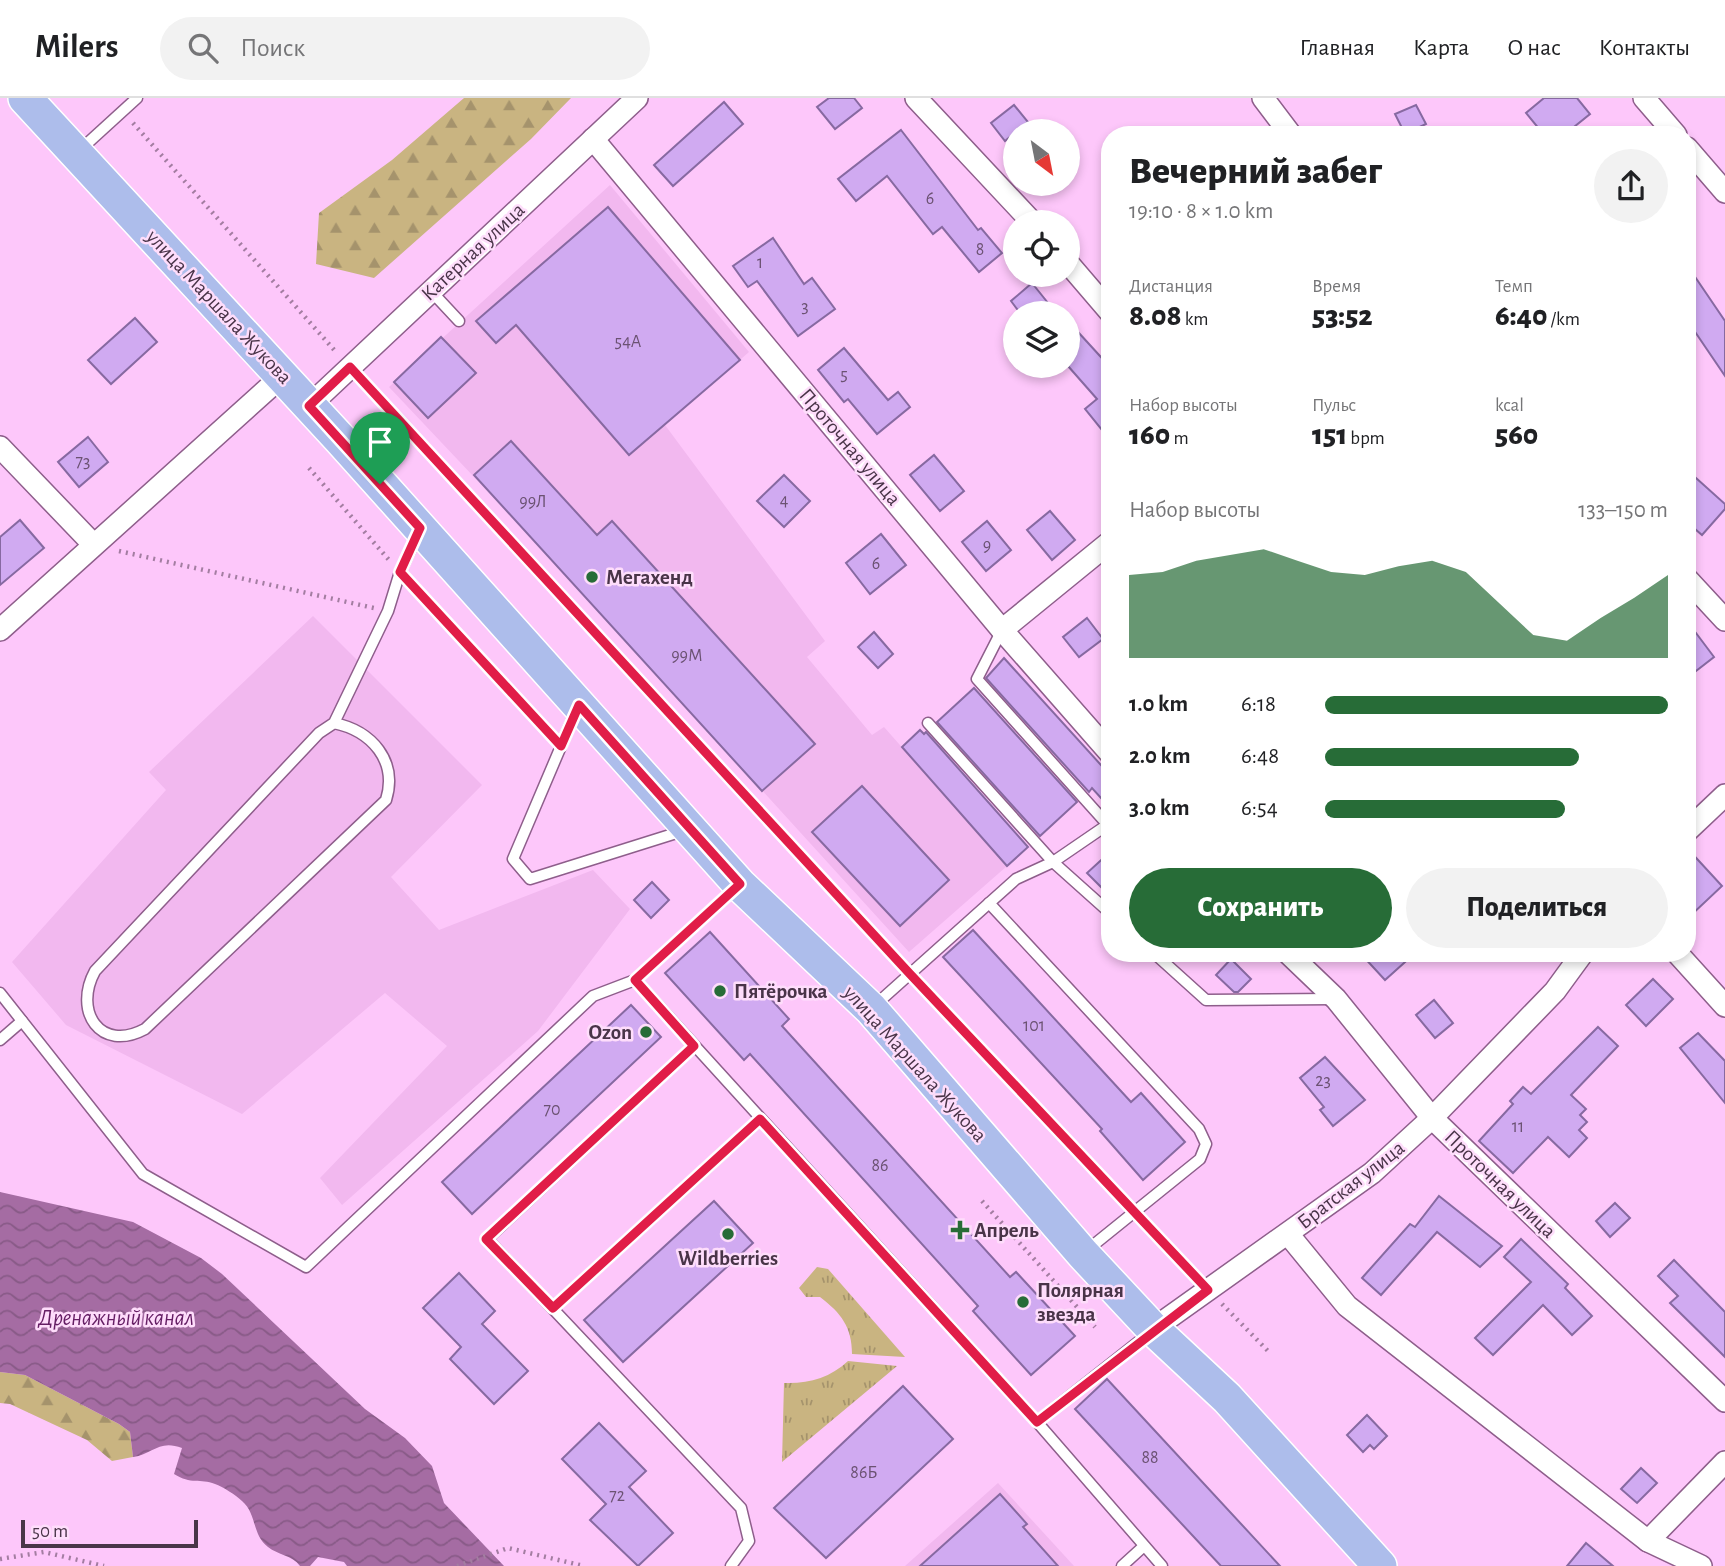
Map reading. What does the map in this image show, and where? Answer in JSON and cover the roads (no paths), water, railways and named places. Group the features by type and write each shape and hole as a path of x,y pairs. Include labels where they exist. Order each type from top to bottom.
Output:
{"main road":[{"name":"улица Маршала Жукова","path":"25,98 282,376 740,884 870,1009 1083,1254 1153,1329 1227,1398 1380,1566"}],"street":[{"name":"Катерная улица","path":"309,406 637,98"},
{"path":"916,98 1021,210"},
{"path":"1263,98 1284,126"},
{"path":"1644,98 1668,126"},
{"name":"Проточная улица","path":"593,139 1002,630 1101,743"},
{"path":"1696,158 1725,192"},
{"path":"1080,277 1101,302"},
{"path":"0,630 282,376"},
{"path":"0,447 93,544"},
{"path":"1002,630 1101,549"},
{"path":"1696,589 1725,620"},
{"path":"1696,823 1725,796"},
{"name":"Проточная улица","path":"1297,962 1336,999 1432,1118 1725,1401"},
{"name":"Братская улица","path":"1153,1329 1373,1173 1432,1118 1555,991 1576,962"},
{"path":"1685,962 1725,1006"},
{"path":"1288,1234 1347,1306 1648,1541 1701,1566"},
{"path":"1648,1541 1725,1462"}],"lane":[{"path":"77,153 137,98"},
{"path":"431,291 459,321"},
{"path":"334,723 351,727 377,745 387,762 391,784 386,800 145,1029 128,1039 101,1031 86,1003 88,984 95,971 310,743 334,723 388,611 400,572 420,528"},
{"path":"1002,630 977,679 1101,816"},
{"path":"579,705 513,859 530,879 691,829"},
{"path":"928,723 1053,862 1101,905"},
{"path":"870,1009 1016,879 1053,862 1101,829"},
{"path":"0,993 143,1174 306,1268 593,996 635,980 740,884"},
{"path":"989,903 1199,1129 1206,1144 1200,1159 1083,1254"},
{"path":"1164,962 1206,1000 1336,999"},
{"path":"635,980 1037,1422 1162,1566"},
{"path":"0,1040 22,1021"},
{"path":"694,1046 486,1239 741,1508 749,1541 732,1566"},
{"path":"553,1308 760,1119"},
{"path":"1037,1422 1153,1329"},
{"path":"1122,1566 1144,1546"}],"water":[{"name":"Дренажный канал","path":"0,1192 133,1222 201,1258 222,1274 365,1409 405,1438 432,1466 444,1503 504,1566 347,1566 344,1562 318,1557 310,1566 300,1566 263,1542 247,1506 236,1496 215,1484 185,1479 174,1474 182,1448 167,1445 133,1457 130,1432 119,1424 25,1375 0,1372"}],"place":[{"name":"Мегахенд","path":"592,577"},
{"name":"Пятёрочка","path":"720,991"},
{"name":"Ozon","path":"646,1032"},
{"name":"Апрель","path":"960,1230"},
{"name":"Wildberries","path":"728,1234"},
{"name":"Полярная звезда","path":"1023,1302"}]}
